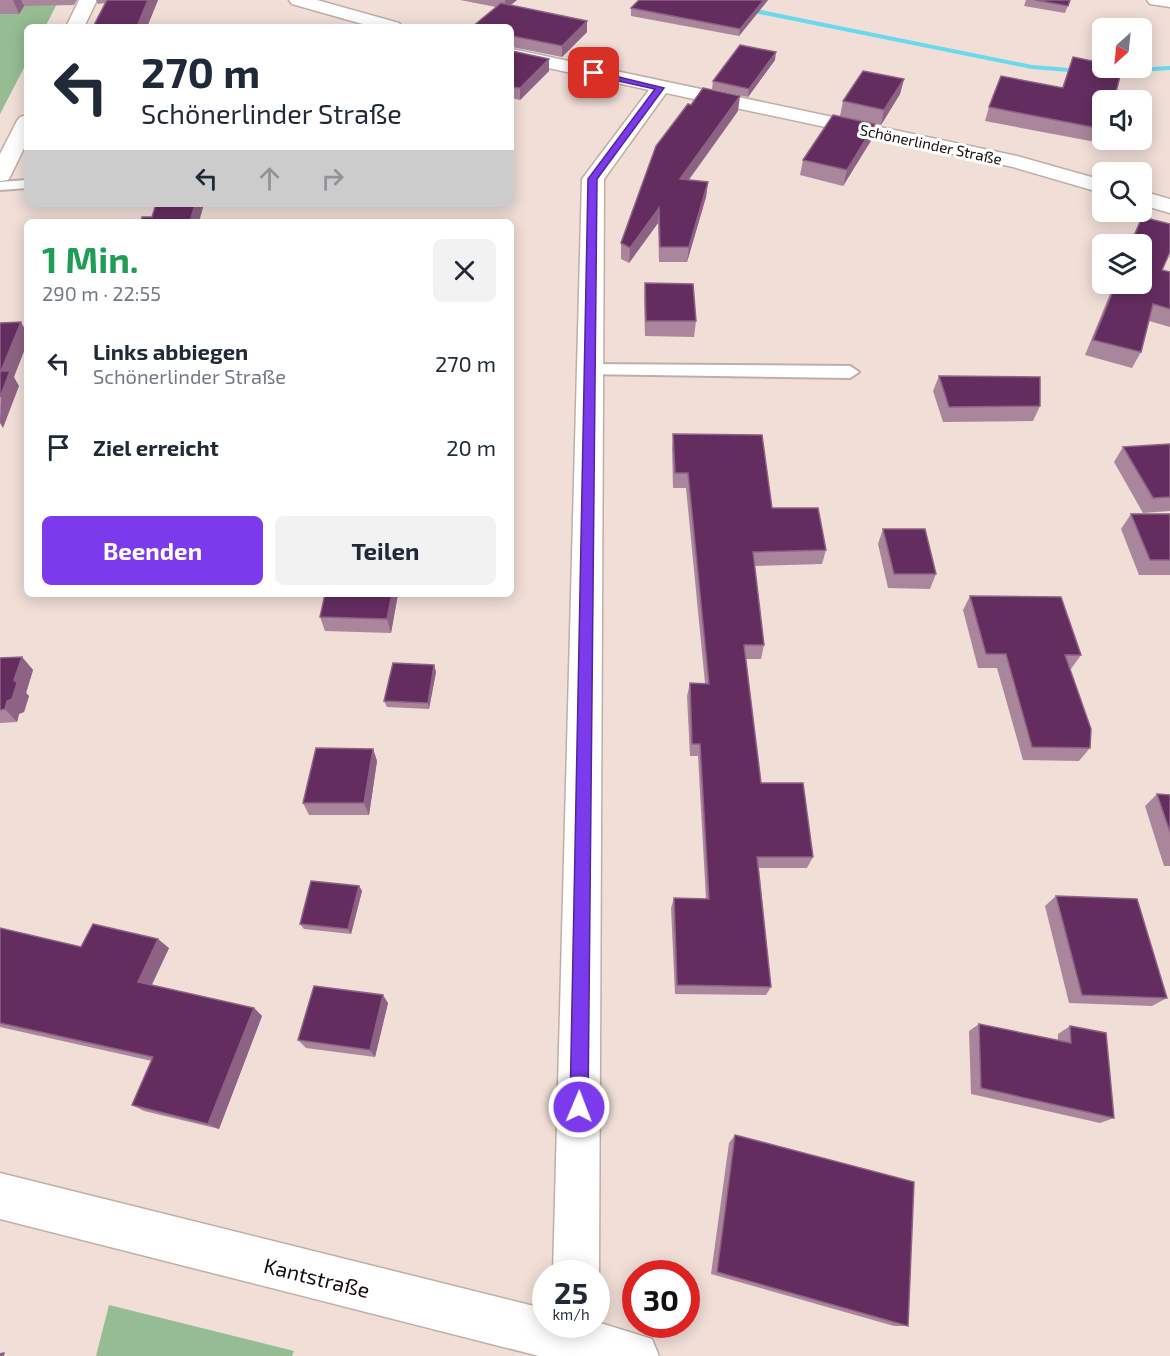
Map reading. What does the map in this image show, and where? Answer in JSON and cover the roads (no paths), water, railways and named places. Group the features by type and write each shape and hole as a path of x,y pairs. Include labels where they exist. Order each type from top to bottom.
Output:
{"street":[{"path":"76,24 88,0"},
{"path":"298,0 382,24"},
{"path":"1156,0 1170,2"},
{"name":"Schönerlinder Straße","path":"514,55 1017,162 1092,184"},
{"path":"576,1260 593,179 660,88"},
{"path":"0,175 24,127"},
{"path":"1152,201 1170,206"},
{"name":"Kantstraße","path":"0,1196 532,1323"},
{"name":"Kantstraße","path":"589,1338 635,1356"}],"lane":[{"path":"0,186 24,184"},
{"path":"589,370 850,372"}],"waterway":[{"path":"734,0 754,11 1032,67 1082,71"},
{"path":"1152,69 1170,68"}]}
